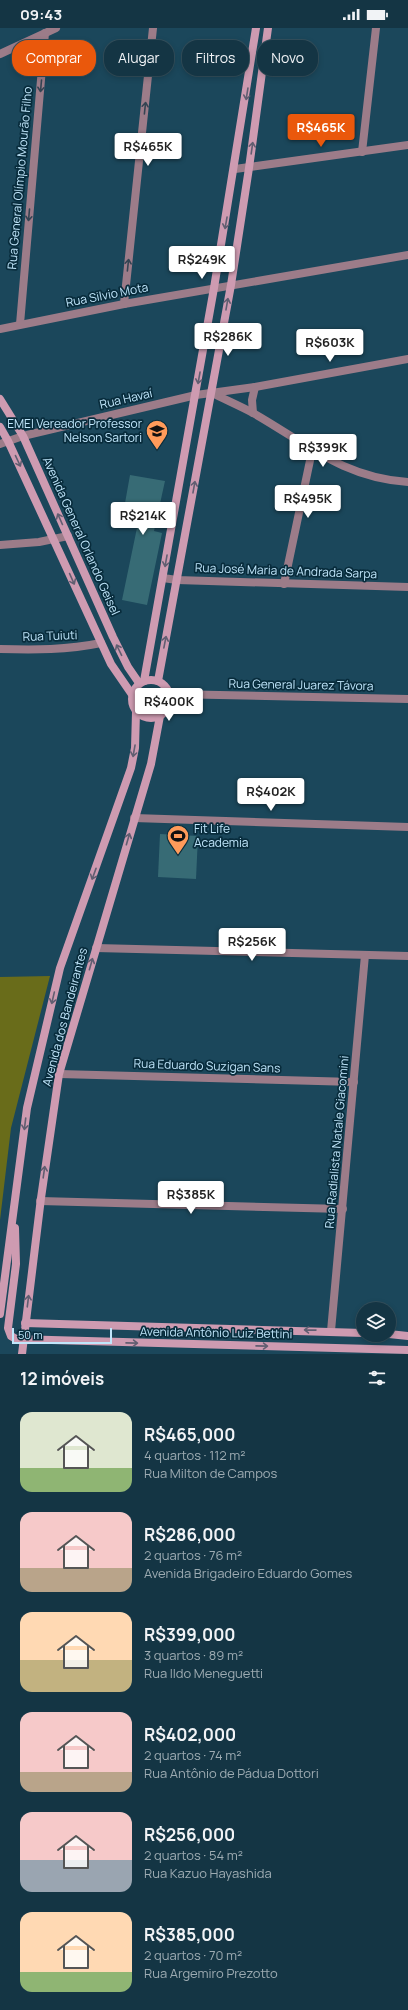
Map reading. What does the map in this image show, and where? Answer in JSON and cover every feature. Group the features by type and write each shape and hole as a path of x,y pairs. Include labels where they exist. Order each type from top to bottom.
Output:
{"main road":[{"path":"142,682 163,578 196,395 235,169 256,28"},
{"path":"158,680 231,285 268,28"},
{"name":"Avenida General Orlando Geisel","path":"0,399 23,436 121,653 142,682"},
{"name":"Avenida General Orlando Geisel","path":"0,427 8,441 111,664 133,696"},
{"path":"158,680 167,688 170,694 169,707 160,716 148,718 136,712 132,701 134,689 142,682 158,680"},
{"name":"Avenida dos Bandeirantes","path":"0,1314 27,1108 60,968 131,768 135,748 136,712"},
{"name":"Avenida dos Bandeirantes","path":"22,1354 40,1201 59,1074 151,764 160,716"},
{"path":"13,1219 16,1236 16,1264 8,1328 11,1336 23,1340"},
{"name":"Avenida Antônio Luiz Bettini","path":"25,1323 356,1333"},
{"path":"396,1335 408,1336"},
{"name":"Avenida Antônio Luiz Bettini","path":"23,1340 408,1350"}],"street":[{"path":"0,54 56,28"},
{"path":"124,304 153,28"},
{"path":"362,152 376,28"},
{"name":"Rua General Olímpio Mourão Filho","path":"20,324 45,33"},
{"path":"235,169 408,145"},
{"name":"Rua Silvio Mota","path":"0,329 124,304 408,255"},
{"name":"Rua Havaí","path":"0,444 23,436 196,395 255,387 408,359"},
{"path":"253,414 252,400 255,387"},
{"path":"211,392 253,414 312,451 341,466 367,474 408,482"},
{"path":"284,584 312,451"},
{"path":"0,545 54,540 68,536"},
{"name":"Rua José Maria de Andrada Sarpa","path":"163,578 177,580 284,584 408,587"},
{"name":"Rua Tuiuti","path":"0,649 52,650 80,648 101,643"},
{"name":"Rua General Juarez Távora","path":"170,694 408,698"},
{"path":"134,818 408,827"},
{"path":"96,948 408,956"},
{"name":"Rua Radialista Natale Giacomini","path":"331,1331 366,955"},
{"name":"Rua Eduardo Suzigan Sans","path":"59,1074 354,1082"},
{"path":"40,1201 343,1209"}],"shaded area":[{"path":"50,976 11,1128 0,1220 0,977"}],"building":[{"path":"130,475 165,481 154,531 162,533 147,605 122,600 138,523 122,520"},
{"name":"Fit Life Academia","path":"160,834 198,836 196,879 158,877"}],"place":[{"name":"EMEI Vereador Professor Nelson Sartori","path":"157,450"},
{"name":"Fit Life Academia","path":"178,856"}]}
